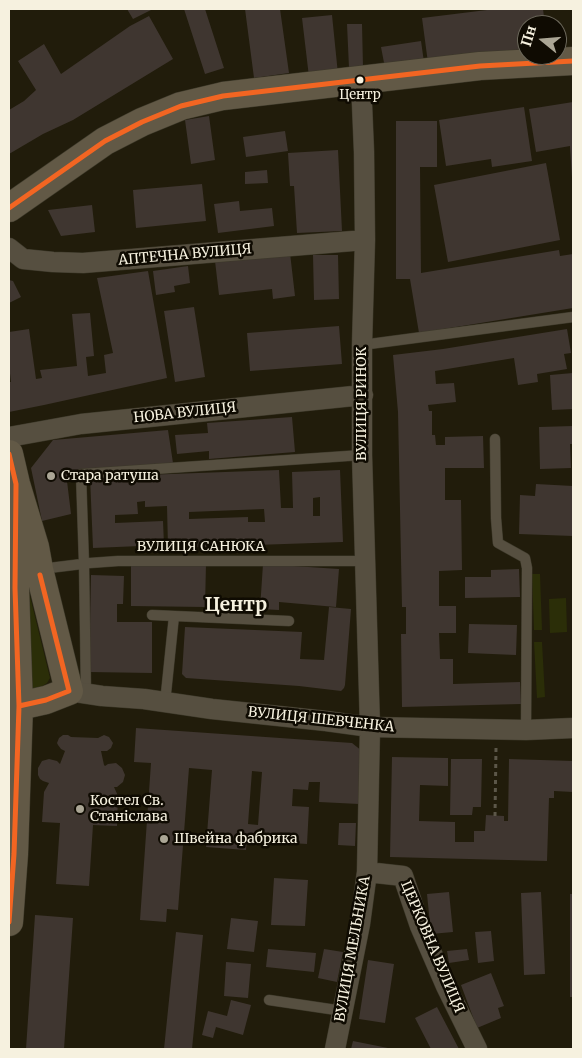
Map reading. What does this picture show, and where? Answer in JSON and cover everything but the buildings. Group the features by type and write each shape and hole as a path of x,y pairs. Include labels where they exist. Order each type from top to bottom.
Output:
{"street":[{"path":"9,208 105,141 142,122 181,106 223,96 480,66 573,61"},
{"name":"ВУЛИЦЯ РИНОК","path":"360,80 365,240 362,345 362,454 370,727"},
{"name":"АПТЕЧНА ВУЛИЦЯ","path":"9,248 23,259 83,263 365,240"},
{"name":"НОВА ВУЛИЦЯ","path":"9,437 81,424 363,395"},
{"path":"9,454 35,547 39,569 78,692 19,706"},
{"path":"9,922 14,854 19,706 12,516 16,484"},
{"name":"ВУЛИЦЯ ШЕВЧЕНКА","path":"78,692 370,727 496,730 573,728"},
{"name":"ВУЛИЦЯ МЕЛЬНИКА","path":"336,1049 360,924 367,872 370,727"},
{"name":"ЦЕРКОВНА ВУЛИЦЯ","path":"367,872 403,876 420,926 446,986 477,1049"}],"lane":[{"path":"362,345 573,317"},
{"path":"495,439 498,543 525,558 527,568 526,730"},
{"path":"78,692 84,564 81,474 362,454"},
{"name":"ВУЛИЦЯ САНЮКА","path":"39,569 139,561 364,561"},
{"path":"152,615 289,621"},
{"path":"165,702 174,616"},
{"path":"269,1000 343,1011"}],"path":[{"path":"495,816 496,730"}],"green space":[{"path":"532,574 540,574 542,630 534,630"},
{"path":"27,584 50,678 41,687 30,690"},
{"path":"566,598 567,632 550,633 549,599"},
{"path":"534,642 542,642 545,697 537,698"}],"transit line":[{"path":"9,208 105,141 142,122 181,106 223,96 480,66 573,61"},
{"path":"9,454 16,484 15,588 19,706 14,854 9,922"},
{"path":"19,706 46,700 69,691 40,575"}],"place":[{"name":"Центр","path":"360,80"},
{"name":"Стара ратуша","path":"51,476"},
{"name":"Костел Св. Станіслава","path":"80,809"},
{"name":"Швейна фабрика","path":"164,839"}],"district":[{"name":"Центр","path":"236,606"}]}
